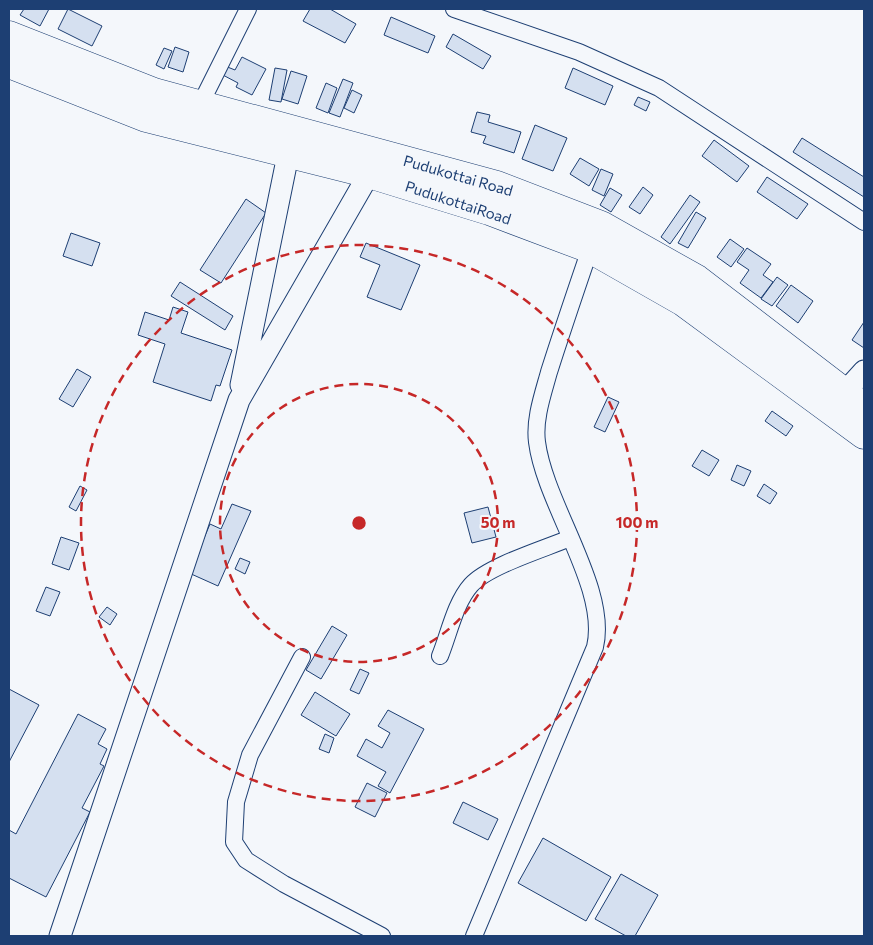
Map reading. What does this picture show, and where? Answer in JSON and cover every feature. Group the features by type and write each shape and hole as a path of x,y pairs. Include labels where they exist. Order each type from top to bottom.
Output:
{"highway":[{"name":"Pudukottai Road","path":"9,35 154,92 497,185 601,225 697,280 848,404"},
{"name":"PudukottaiRoad","path":"9,64 146,118 369,174 489,211 590,250 683,302 848,404 864,435"}],"street":[{"path":"200,104 248,9"},
{"path":"454,9 579,52 659,88 864,222"},
{"path":"60,936 239,400 288,155"},
{"path":"239,400 369,174"},
{"path":"474,936 594,646 598,632 598,618 593,600 570,538 547,486 536,441 539,406 590,250"},
{"path":"848,404 864,371"},
{"path":"440,656 461,602 470,586 484,574 570,538"},
{"path":"302,657 250,755 236,802 234,842 246,860 284,884 382,936"}],"building":[{"path":"24,9 49,9 40,26 20,15"},
{"path":"68,9 102,26 92,46 58,29"},
{"path":"310,9 330,9 356,24 345,43 303,21"},
{"path":"391,17 435,36 428,53 384,35"},
{"path":"453,34 491,56 483,69 446,47"},
{"path":"175,47 189,52 183,72 168,67"},
{"path":"164,48 172,51 164,69 156,65"},
{"path":"242,57 266,69 252,95 236,87 238,83 221,74 225,66 235,70"},
{"path":"275,68 287,70 281,102 269,100"},
{"path":"573,68 613,86 605,105 565,88"},
{"path":"291,71 307,76 298,104 282,99"},
{"path":"343,79 353,83 340,117 329,113"},
{"path":"326,83 337,88 328,113 316,108"},
{"path":"352,90 362,95 354,113 344,108"},
{"path":"638,97 650,102 646,111 634,105"},
{"path":"477,112 490,115 488,122 521,132 514,153 483,143 486,136 471,132"},
{"path":"535,125 567,138 553,171 522,159"},
{"path":"802,138 864,177 864,197 793,152"},
{"path":"714,140 749,166 737,182 702,156"},
{"path":"580,158 599,169 589,186 570,174"},
{"path":"601,169 613,174 604,196 592,190"},
{"path":"767,177 808,204 797,219 757,192"},
{"path":"643,187 653,195 640,214 629,207"},
{"path":"610,188 622,195 611,212 600,205"},
{"path":"690,195 700,202 670,244 661,237"},
{"path":"246,199 266,213 221,283 200,270"},
{"path":"696,212 706,218 688,248 678,243"},
{"path":"71,233 100,243 92,266 63,256"},
{"path":"730,239 744,249 731,267 717,257"},
{"path":"366,243 420,265 401,310 367,297 380,265 360,257"},
{"path":"747,248 771,264 763,275 773,282 761,298 740,283 749,270 737,262"},
{"path":"777,277 788,285 772,306 761,299"},
{"path":"180,282 233,316 225,330 171,296"},
{"path":"791,285 813,301 798,323 776,306"},
{"path":"173,307 188,312 181,333 232,350 220,386 216,385 211,401 153,382 165,344 138,335 145,312 169,320"},
{"path":"864,322 864,348 852,340"},
{"path":"77,369 91,377 73,407 59,399"},
{"path":"608,397 619,402 605,432 594,427"},
{"path":"772,411 793,426 786,436 765,421"},
{"path":"702,450 719,460 709,476 692,466"},
{"path":"737,465 751,471 744,486 731,480"},
{"path":"764,484 777,493 770,504 757,496"},
{"path":"80,486 87,490 76,511 69,507"},
{"path":"232,504 251,511 218,586 189,573 210,524 221,529"},
{"path":"488,507 496,537 472,543 464,513"},
{"path":"61,537 79,543 69,570 52,564"},
{"path":"240,558 250,562 245,574 235,569"},
{"path":"46,587 60,592 50,616 36,611"},
{"path":"107,607 117,614 110,625 99,617"},
{"path":"332,626 347,635 321,679 306,670"},
{"path":"360,669 369,673 359,694 350,690"},
{"path":"9,689 39,705 9,762"},
{"path":"315,692 350,714 336,736 301,715"},
{"path":"388,710 424,729 390,793 378,786 386,772 357,756 366,739 382,748 390,733 378,726"},
{"path":"78,714 106,729 98,744 107,749 100,764 104,766 82,808 90,812 46,897 9,878 9,830 16,834"},
{"path":"325,734 334,738 329,753 319,749"},
{"path":"367,783 387,793 375,817 355,807"},
{"path":"463,802 498,819 488,840 453,823"},
{"path":"543,838 611,877 586,921 518,883"},
{"path":"621,874 658,895 635,936 626,936 595,919"}]}
